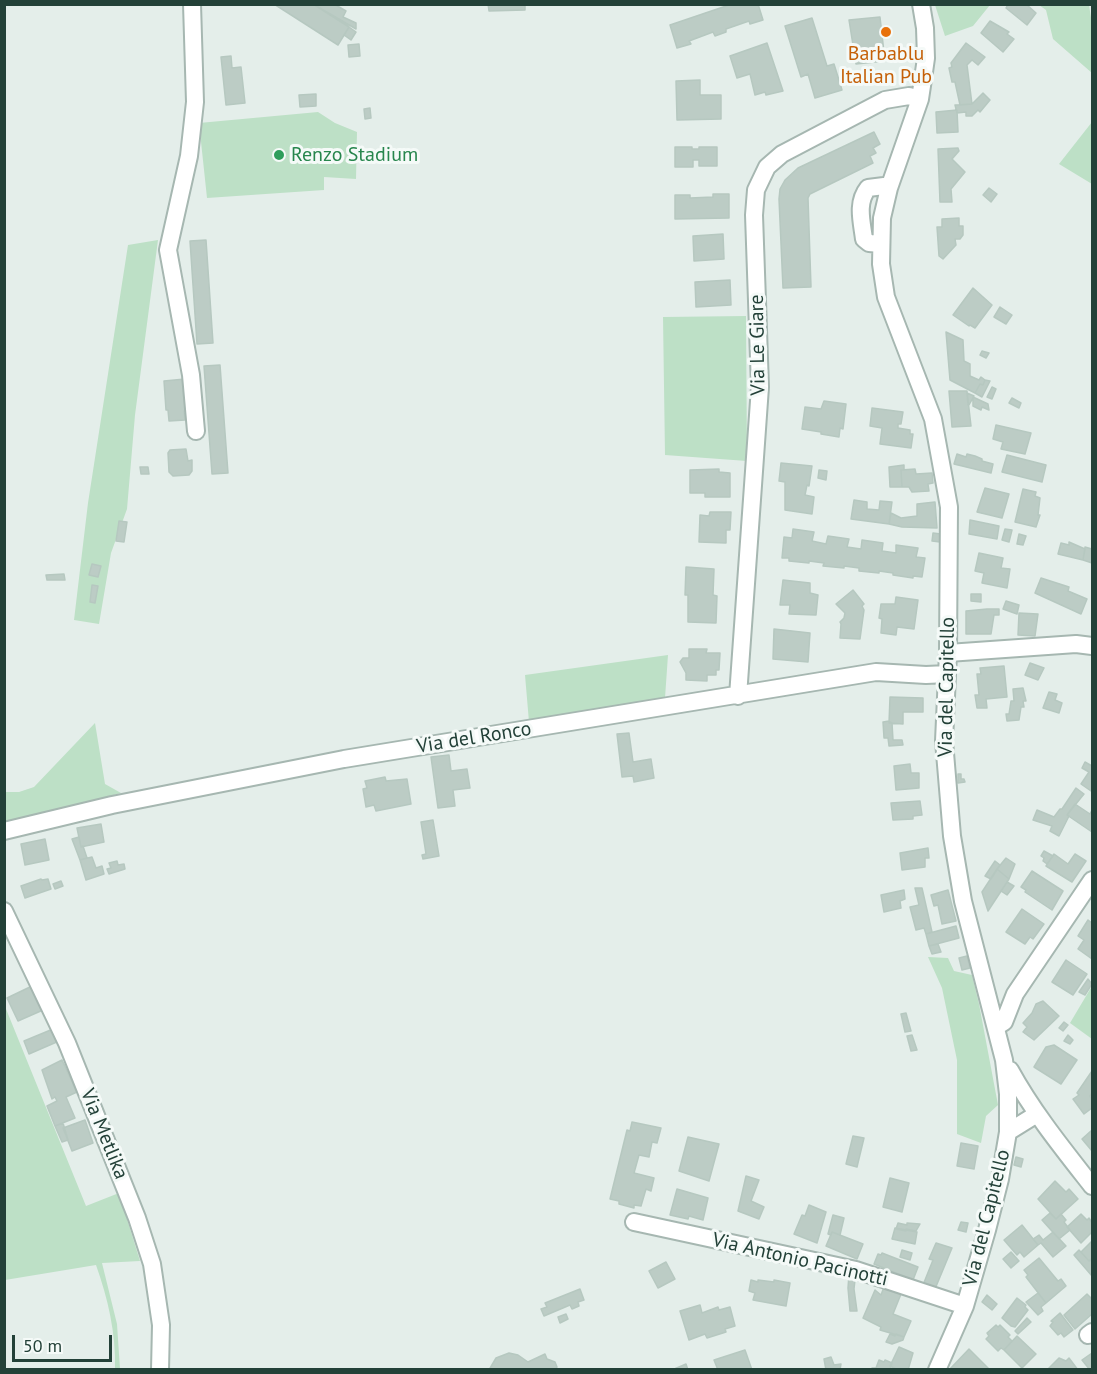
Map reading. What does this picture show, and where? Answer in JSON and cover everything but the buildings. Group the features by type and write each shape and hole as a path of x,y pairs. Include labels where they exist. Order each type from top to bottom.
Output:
{"street":[{"path":"192,4 195,102 189,156 168,250 192,375 196,431"},
{"name":"Via del Capitello","path":"921,4 926,58 920,99 890,188 882,218 880,244 886,297 933,419 949,507 948,653 944,741 952,836 963,901 1004,1060 1008,1094 1008,1132 1000,1179 965,1306 937,1370"},
{"name":"Via Le Giare","path":"738,696 760,387 754,215 756,190 767,167 782,154 885,100 909,96 920,99"},
{"path":"880,244 864,239 860,207 862,195 868,188 884,186 890,188"},
{"path":"948,653 1087,644"},
{"name":"Via del Ronco","path":"4,831 112,805 344,759 876,672 947,674"},
{"path":"996,1027 1004,1023 1015,994 1092,880"},
{"name":"Via Metlika","path":"4,911 67,1043 137,1218 152,1264 161,1325 160,1370"},
{"path":"988,997 1015,994"},
{"path":"1004,1060 1019,1088 1037,1114 1092,1186"},
{"path":"1008,1132 1037,1114"},
{"name":"Via Antonio Pacinotti","path":"634,1222 856,1270 965,1306"}],"green space":[{"path":"935,4 990,5 973,26 945,36"},
{"path":"1039,5 1089,5 1092,24 1092,73 1053,39 1046,10"},
{"name":"Renzo Stadium","path":"318,112 335,123 357,132 356,179 324,177 324,190 207,198 199,123"},
{"path":"1092,122 1092,184 1059,164"},
{"path":"158,240 135,415 127,509 111,553 99,624 74,620 88,503 128,245"},
{"path":"746,316 747,461 665,455 663,317"},
{"path":"668,655 665,698 529,722 525,675"},
{"path":"95,723 105,784 121,793 5,826 5,792 19,792 34,787"},
{"path":"928,957 948,958 954,971 972,975 998,1105 986,1116 981,1143 957,1134 957,1060 942,988"},
{"path":"1092,986 1092,1039 1070,1023"},
{"path":"4,1004 86,1206 119,1193 140,1261 102,1263 117,1324 120,1369 115,1369 110,1316 96,1265 5,1280"}],"place":[{"name":"Barbablu Italian Pub","path":"886,32"},
{"name":"Renzo Stadium","path":"279,155"}]}
